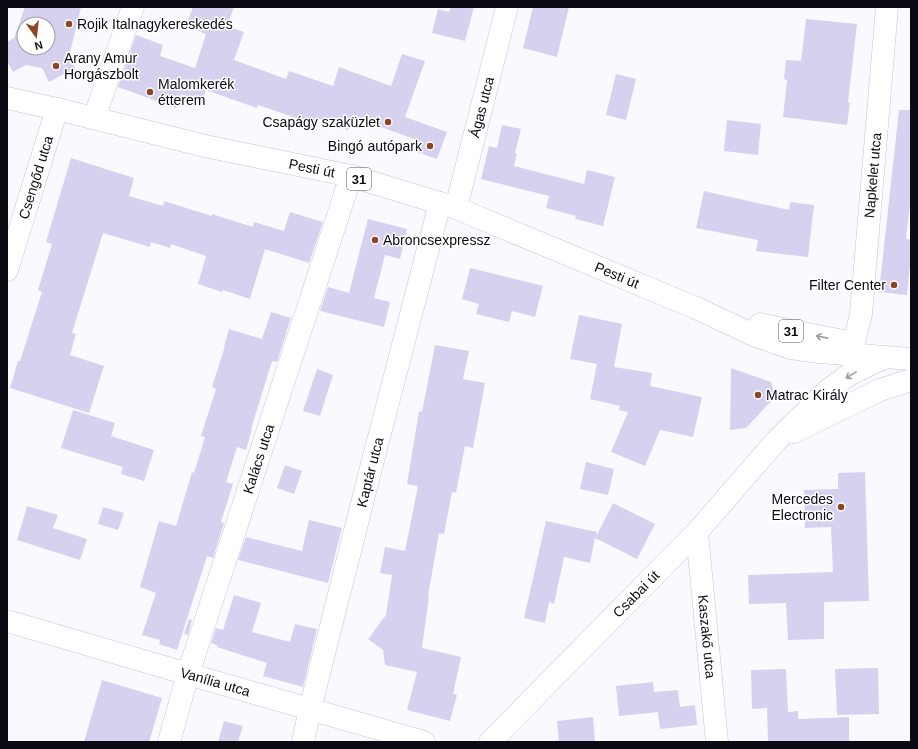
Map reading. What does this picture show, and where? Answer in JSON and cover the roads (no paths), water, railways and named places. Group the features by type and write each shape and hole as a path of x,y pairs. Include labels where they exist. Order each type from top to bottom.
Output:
{"street":[{"path":"94,118 133,7"},
{"name":"Ágas utca","path":"448,206 506,7"},
{"name":"Napkelet utca","path":"854,343 861,314 887,7"},
{"name":"Pesti út","path":"7,98 205,146 351,176 448,206 696,308 756,336 791,348 819,352 911,359"},
{"name":"Csengőd utca","path":"7,270 57,109"},
{"name":"Kalács utca","path":"169,742 188,674 351,176"},
{"name":"Kaptár utca","path":"303,742 372,464 448,206"},
{"name":"Pesti út","path":"696,308 791,331 854,343 886,357"},
{"path":"819,352 825,370 827,391"},
{"name":"Csabai út","path":"490,742 697,532 776,441 827,391 850,374 886,357"},
{"name":"Csabai út","path":"776,441 880,390 907,380 911,380"},
{"name":"Kaszakő utca","path":"697,532 717,742"},
{"name":"Vanília utca","path":"7,621 424,742"}],"place":[{"name":"Rojik Italnagykereskedés","path":"69,24"},
{"name":"Arany Amur Horgászbolt","path":"56,66"},
{"name":"Malomkerék étterem","path":"150,92"},
{"name":"Csapágy szaküzlet","path":"388,122"},
{"name":"Bingó autópark","path":"430,146"},
{"name":"Abroncsexpressz","path":"375,240"},
{"name":"Filter Center","path":"894,285"},
{"name":"Matrac Király","path":"758,395"},
{"name":"Mercedes Electronic","path":"841,507"}]}
